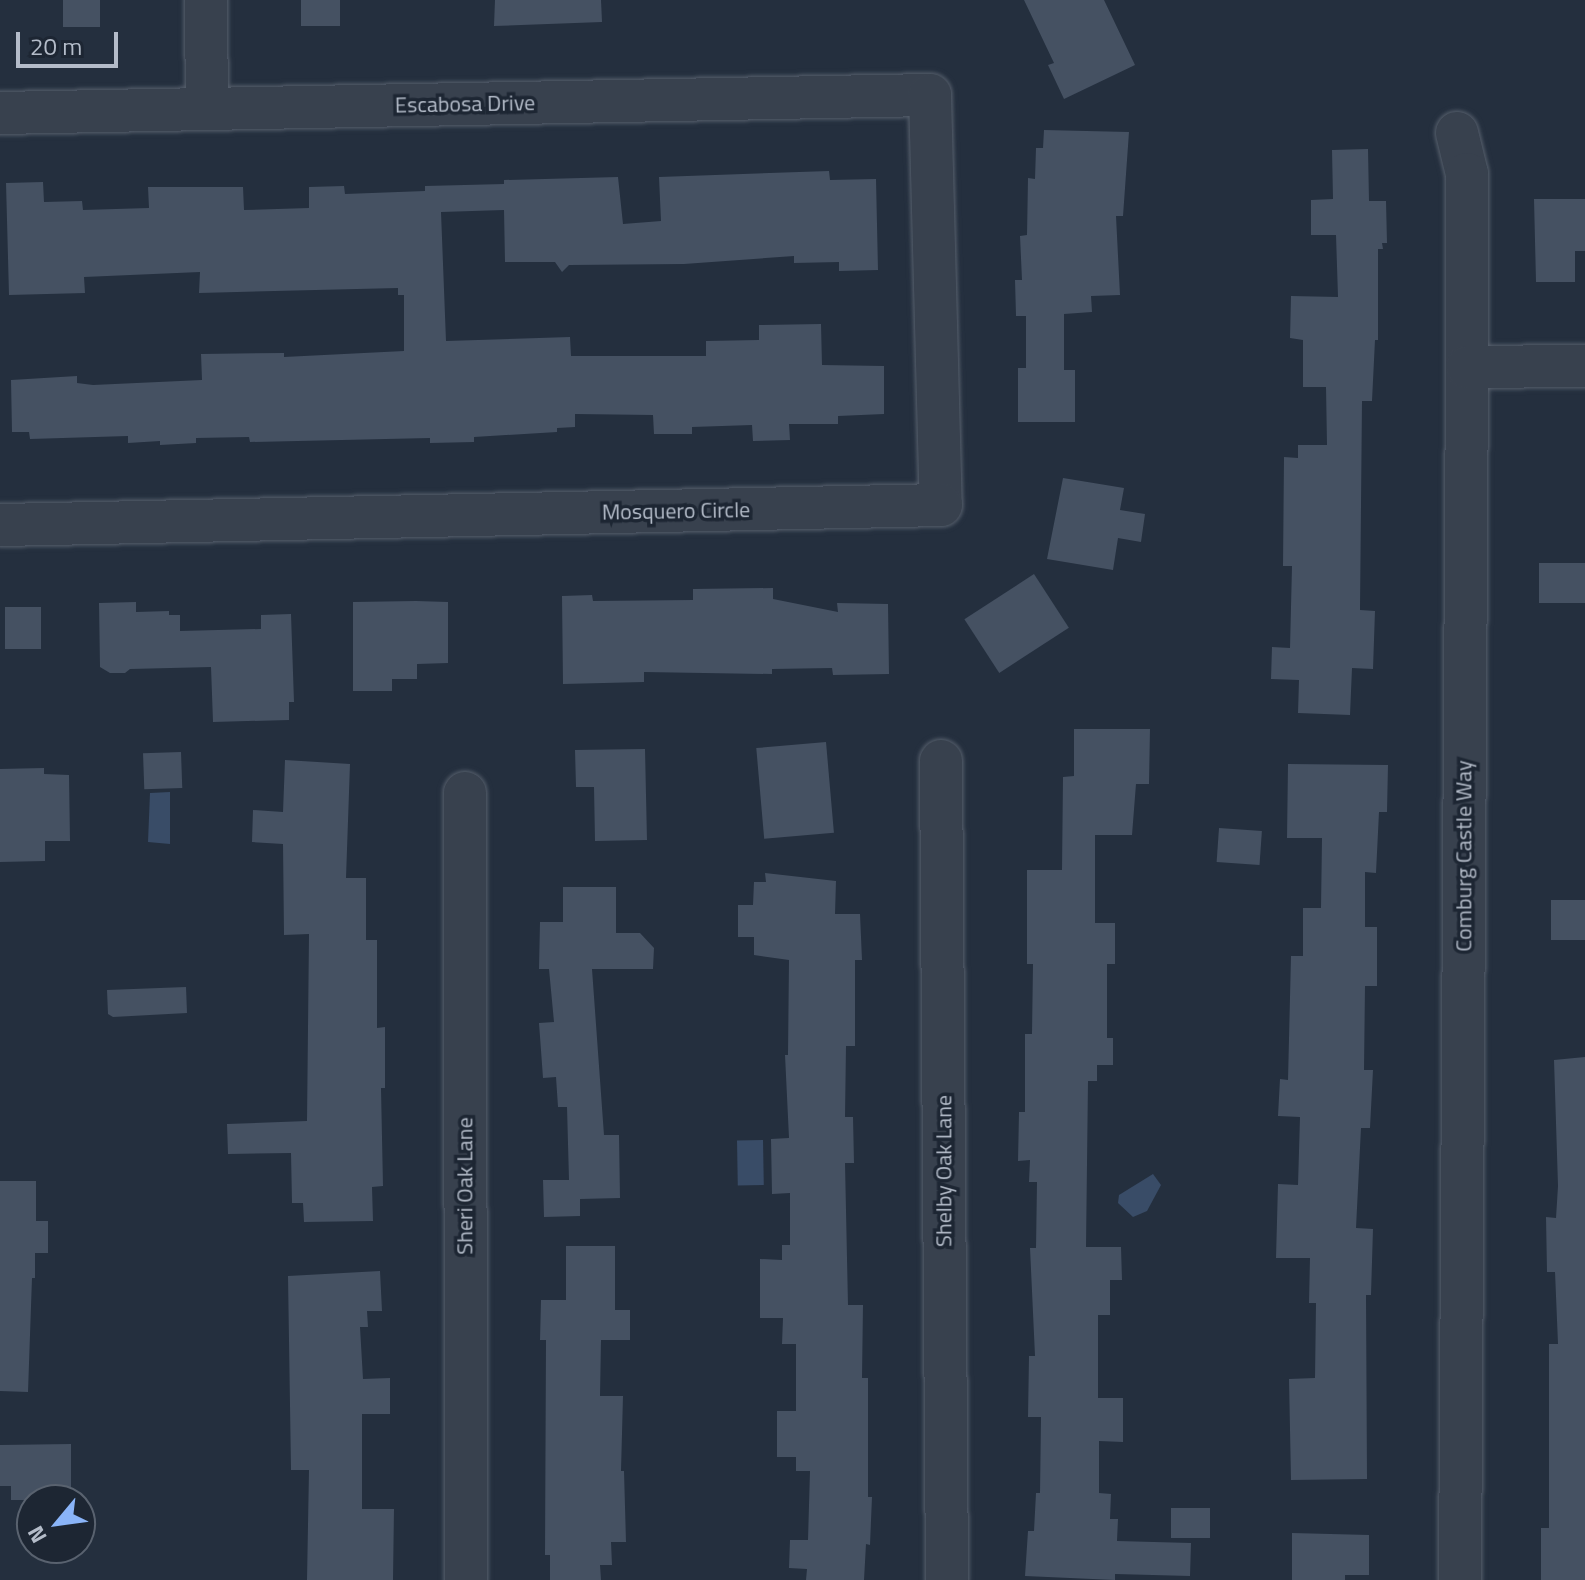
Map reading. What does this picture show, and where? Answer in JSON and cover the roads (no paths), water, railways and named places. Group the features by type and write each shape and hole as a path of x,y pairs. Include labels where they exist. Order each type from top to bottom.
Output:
{"street":[{"path":"206,0 207,109"},
{"name":"Escabosa Drive","path":"0,113 930,95"},
{"name":"Mosquero Circle","path":"0,525 941,505 930,95"},
{"name":"Comburg Castle Way","path":"1457,133 1467,174 1460,1580"},
{"path":"1467,367 1585,366"},
{"name":"Shelby Oak Lane","path":"941,761 947,1580"},
{"name":"Sheri Oak Lane","path":"465,793 466,1580"}],"water":[{"path":"170,792 170,844 148,842 150,793"},
{"path":"737,1140 763,1140 764,1185 738,1185"},
{"path":"1153,1174 1161,1185 1147,1211 1133,1217 1118,1203 1119,1195"}]}
